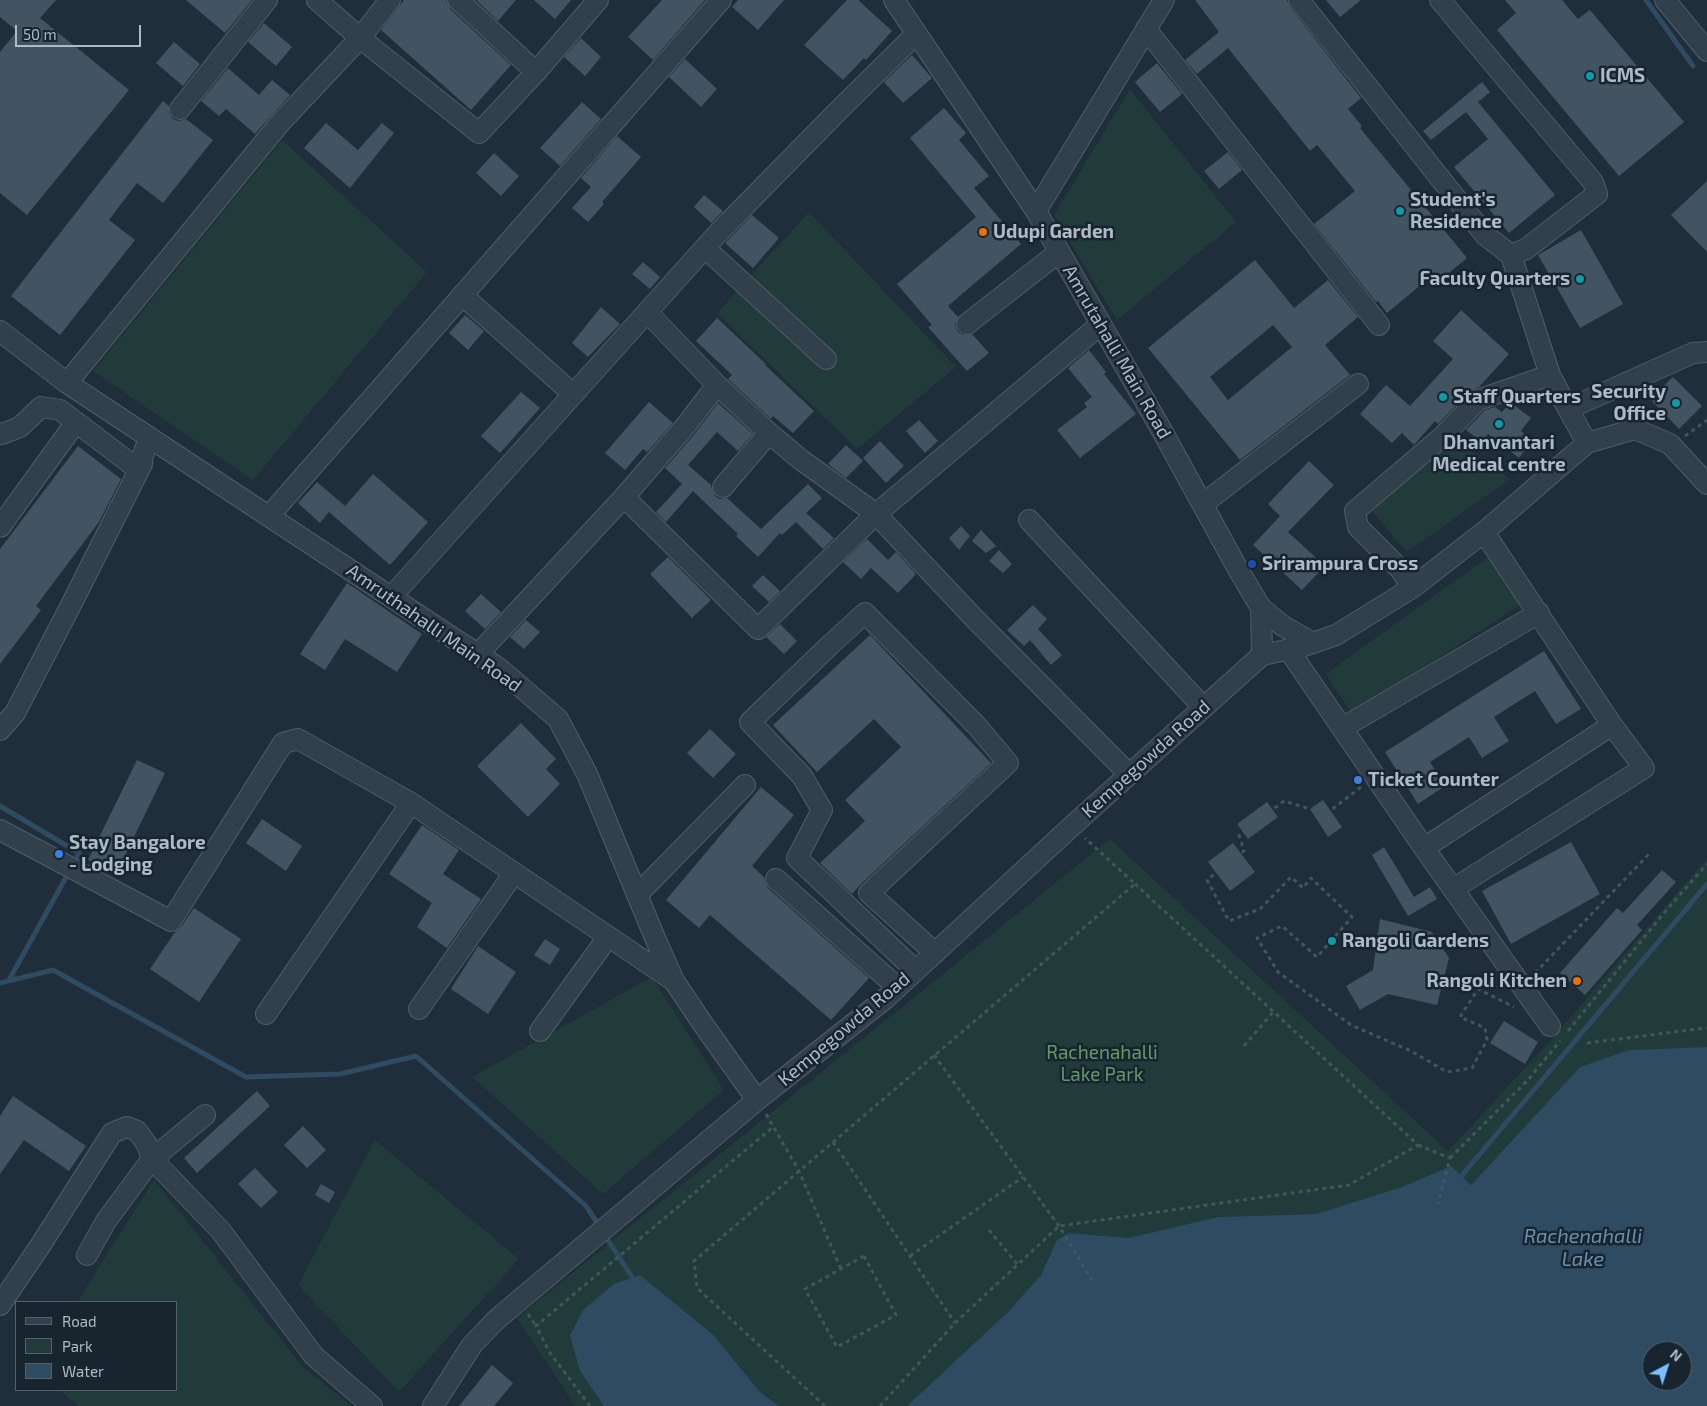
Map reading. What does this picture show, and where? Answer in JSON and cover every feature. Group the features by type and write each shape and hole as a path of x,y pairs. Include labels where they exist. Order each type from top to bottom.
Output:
{"street":[{"path":"180,108 267,0"},
{"path":"317,0 360,38 479,134 536,72 589,3"},
{"path":"67,384 280,123 360,38 390,0"},
{"path":"458,0 536,72"},
{"path":"269,516 721,0"},
{"name":"Amrutahalli Main Road","path":"894,0 1036,211 1203,504 1238,571 1261,608 1282,626 1314,643"},
{"path":"1036,211 1164,0"},
{"path":"1299,0 1485,235 1511,255 1550,375 1587,444"},
{"path":"1440,0 1593,182 1597,194 1526,250 1511,255"},
{"path":"1665,0 1707,51"},
{"path":"1146,29 1379,325"},
{"path":"392,596 705,248 916,34"},
{"path":"705,248 826,359"},
{"path":"968,324 1059,252"},
{"path":"462,295 572,394"},
{"path":"647,312 717,385 769,433 800,459 876,514 972,617 1129,774"},
{"path":"624,497 758,629 876,514 1101,324"},
{"name":"Amruthahalli Main Road","path":"0,331 67,384 392,596 500,669 558,719 587,774 674,981 758,1100"},
{"path":"1568,409 1693,353 1707,352"},
{"path":"1412,588 1400,569 1358,527 1354,511 1443,436 1478,400 1550,375"},
{"path":"1203,504 1358,384"},
{"path":"478,654 624,497 683,429 717,385"},
{"path":"0,433 2,434 20,427 41,407 60,410 141,467"},
{"path":"0,527 76,422"},
{"name":"Kempegowda Road","path":"433,1406 472,1345 496,1320 758,1100 897,987 1262,655 1336,636 1412,588 1484,532 1587,444 1635,429 1672,446 1707,484"},
{"path":"723,487 769,433"},
{"path":"0,730 15,713 141,467 142,458 153,441"},
{"path":"1030,520 1203,707"},
{"path":"1453,889 1644,768 1612,725 1484,532"},
{"path":"1261,608 1262,655"},
{"path":"1342,728 1539,613"},
{"path":"852,911 1008,763 977,726 865,614 750,722 802,776 822,810 797,858 852,911 915,970"},
{"path":"1288,649 1424,848 1526,992 1559,1033"},
{"path":"1424,848 1612,725"},
{"path":"0,830 171,921 283,743 298,739 411,803 674,981"},
{"path":"637,895 745,785"},
{"path":"266,1014 411,803"},
{"path":"419,1009 514,873"},
{"path":"776,879 897,987"},
{"path":"869,893 935,952"},
{"path":"540,1030 608,937"},
{"path":"87,1255 106,1222 152,1159 204,1115"},
{"path":"0,1305 112,1134 127,1127 137,1132 146,1142 152,1159 221,1231 314,1356 372,1406"}],"path":[{"path":"1672,446 1707,420"},
{"path":"1375,775 1326,814 1284,801 1239,835 1244,851 1208,880 1230,921 1260,909 1291,877 1303,888 1311,878 1352,917 1317,957 1282,926 1257,938 1278,972 1351,1025 1411,1051 1446,1072 1472,1068 1487,1040 1485,1028 1460,1017 1478,988 1515,1008 1526,992 1650,854"},
{"path":"1072,826 1418,1145 1450,1158"},
{"path":"1438,1204 1450,1158 1528,1080 1559,1033 1707,864"},
{"path":"825,1406 697,1288 694,1261 1135,884"},
{"path":"1244,1046 1273,1012"},
{"path":"1587,1043 1707,1028"},
{"path":"934,1055 1059,1226 1092,1280"},
{"path":"758,1100 799,1171 841,1269"},
{"path":"590,1406 550,1353 536,1326 773,1126"},
{"path":"833,1142 955,1323"},
{"path":"880,1406 955,1323 1059,1226 1349,1185 1418,1145"},
{"path":"910,1256 1023,1177"},
{"path":"989,1230 1018,1265"},
{"path":"864,1256 896,1314 837,1347 805,1288 841,1269 864,1256"}],"green space":[{"path":"1130,89 1236,222 1117,320 1054,215"},
{"path":"282,140 427,272 253,480 93,371"},
{"path":"809,212 956,367 857,449 717,313"},
{"path":"1454,439 1510,479 1407,552 1372,511"},
{"path":"1492,554 1523,603 1352,714 1326,674"},
{"name":"Rachenahalli Lake Park","path":"1110,839 1448,1151 1551,1040 1707,858 1707,1047 1629,1050 1580,1067 1471,1185 1451,1166 1402,1187 1316,1214 1218,1217 1128,1238 1069,1233 1057,1240 1041,1275 1008,1312 907,1406 779,1406 760,1392 640,1275 614,1284 584,1309 580,1371 604,1406 575,1406 517,1318"},
{"path":"652,977 724,1090 603,1194 472,1077"},
{"path":"375,1140 519,1259 399,1392 298,1285"},
{"path":"154,1180 302,1366 351,1406 79,1406 60,1391 178,1391 178,1301 78,1301"}],"water":[{"name":"Rachenahalli Lake","path":"1707,1047 1707,1406 907,1406 1008,1312 1041,1275 1057,1240 1069,1233 1128,1238 1218,1217 1316,1214 1402,1187 1451,1166 1471,1185 1580,1067 1629,1050"},
{"path":"640,1275 713,1335 760,1392 779,1406 604,1406 580,1371 570,1335 584,1309 614,1284"}],"building":[{"path":"0,0 56,0 40,18 129,90 27,215 0,193 0,52 17,31 0,17"},
{"path":"186,0 252,0 225,33"},
{"path":"404,0 446,0 450,9 511,65 471,110 381,30"},
{"path":"476,0 516,0 498,21"},
{"path":"534,0 571,0 555,19"},
{"path":"662,0 705,0 653,60 628,37"},
{"path":"738,0 784,0 758,30 732,7"},
{"path":"847,0 858,0 892,31 866,60 864,58 843,80 804,45"},
{"path":"1195,0 1287,0 1290,7 1361,98 1348,109 1362,126 1360,128 1467,258 1433,286 1428,279 1387,313 1378,301 1376,302 1314,224 1355,191 1317,145 1310,151 1228,48 1197,74 1185,60 1219,32"},
{"path":"1326,0 1361,0 1340,17"},
{"name":"ICMS","path":"1505,0 1562,0 1578,19 1590,10 1684,122 1619,176 1497,30 1516,13"},
{"path":"264,23 292,47 276,66 248,42"},
{"path":"581,38 601,57 585,76 564,57"},
{"path":"174,42 200,64 183,86 156,63"},
{"path":"912,55 932,78 903,103 884,82"},
{"path":"685,59 717,89 701,107 669,77"},
{"path":"1157,63 1182,94 1160,112 1135,82"},
{"path":"228,68 259,95 272,80 290,95 255,134 226,109 219,116 201,101"},
{"path":"1482,82 1490,92 1478,102 1555,195 1509,233 1454,167 1488,139 1466,112 1431,140 1423,131"},
{"path":"163,101 169,106 169,113 173,119 179,121 186,119 213,140 163,203 137,183 109,220 135,240 60,335 11,296"},
{"path":"582,102 601,119 560,166 540,148"},
{"path":"944,108 966,133 959,140 989,176 974,188 1021,244 948,306 958,317 955,325 958,332 963,335 972,334 989,353 967,371 928,327 932,325 897,284 976,217 910,138"},
{"path":"326,123 358,150 382,123 394,133 350,188 304,148"},
{"path":"617,136 641,157 602,202 604,204 588,222 572,208 591,187 581,178"},
{"path":"1228,152 1242,170 1219,189 1204,171"},
{"path":"494,153 519,176 501,196 476,173"},
{"path":"1707,181 1707,252 1671,215"},
{"path":"704,195 723,211 711,223 694,207"},
{"path":"752,215 779,238 753,268 725,243"},
{"name":"Faculty Quarters","path":"1581,230 1623,304 1580,328 1538,255"},
{"path":"1255,260 1294,308 1328,280 1358,317 1325,345 1350,375 1240,460 1148,348","holes":["1273,325 1292,347 1228,400 1210,377"]},
{"path":"643,262 660,277 650,289 632,274"},
{"path":"601,307 620,324 588,357 572,343"},
{"path":"1461,310 1509,354 1479,387 1469,392 1438,424 1435,421 1414,445 1402,433 1392,443 1360,414 1386,385 1410,406 1453,359 1433,341"},
{"path":"465,315 484,331 468,350 449,333"},
{"path":"717,318 814,411 793,433 773,416 771,419 728,379 732,375 696,341"},
{"path":"1089,350 1106,372 1104,374 1136,414 1080,458 1057,430 1087,407 1084,403 1092,397 1068,368"},
{"name":"Security Office","path":"1673,377 1702,406 1679,429 1650,399"},
{"path":"521,392 540,408 500,453 481,436"},
{"path":"649,402 673,423 647,452 643,449 625,470 605,453"},
{"name":"Dhanvantari Medical centre","path":"1510,402 1531,418 1521,431 1532,440 1519,458 1488,434 1482,442 1466,430 1485,410 1495,407 1502,412"},
{"path":"718,403 753,434 738,451 717,432 688,465 711,485 715,496 720,499 727,498 761,529 808,484 822,498 806,513 834,538 823,549 796,522 782,535 780,533 758,557 736,536 738,534 693,491 666,522 656,512 682,484 665,468"},
{"path":"919,420 938,441 925,453 906,431"},
{"path":"880,441 904,466 886,483 863,458"},
{"path":"846,445 863,461 846,478 828,464"},
{"path":"78,446 121,479 99,522 36,606 41,610 0,664 0,549"},
{"path":"1309,461 1334,485 1288,532 1325,566 1302,590 1253,545 1280,516 1268,504"},
{"path":"373,474 428,522 390,565 329,512 320,523 298,503 317,482 345,506"},
{"path":"961,526 970,536 959,550 949,538"},
{"path":"981,530 996,546 986,553 972,541"},
{"path":"867,539 888,560 896,552 916,574 898,593 871,568 861,579 843,562"},
{"path":"999,550 1012,564 1003,573 989,561"},
{"path":"668,557 711,600 692,618 650,574"},
{"path":"763,575 780,591 769,602 752,586"},
{"path":"347,583 422,634 397,672 345,639 325,670 300,654"},
{"path":"481,594 501,612 485,629 465,611"},
{"path":"1033,605 1047,619 1038,629 1062,655 1051,665 1030,640 1024,646 1007,630"},
{"path":"526,620 540,632 524,649 510,637"},
{"path":"780,624 797,641 784,654 766,637"},
{"path":"870,635 991,763 852,894 820,863 865,821 845,800 901,747 874,719 817,772 773,725"},
{"path":"1544,651 1581,709 1556,724 1535,691 1494,717 1509,741 1482,758 1469,737 1430,762 1445,786 1418,804 1385,752"},
{"path":"521,723 556,759 546,769 560,784 528,817 477,766"},
{"path":"710,729 736,754 713,778 687,753"},
{"path":"137,760 165,773 116,874 88,860"},
{"path":"761,787 794,815 752,866 764,877 768,888 869,978 831,1020 710,915 699,928 666,900"},
{"path":"1323,800 1342,827 1328,837 1310,809"},
{"path":"1267,802 1278,817 1248,839 1237,824"},
{"path":"262,819 302,846 286,871 246,843"},
{"path":"422,825 459,850 443,874 481,899 447,948 417,927 432,903 389,874"},
{"path":"1571,842 1600,894 1511,944 1482,891"},
{"path":"1233,843 1255,872 1230,891 1208,862"},
{"path":"1384,847 1414,897 1430,887 1437,899 1408,916 1372,855"},
{"path":"1662,870 1676,882 1637,925 1642,930 1585,995 1560,973 1617,908 1623,913"},
{"path":"194,908 241,939 199,1002 150,969"},
{"path":"1380,919 1432,932 1449,958 1437,1005 1388,994 1360,1010 1346,986 1373,970"},
{"path":"545,939 560,949 550,965 534,955"},
{"path":"478,946 516,972 488,1014 451,989"},
{"path":"1504,1021 1538,1042 1525,1064 1490,1043"},
{"path":"257,1091 270,1106 197,1173 184,1158"},
{"path":"13,1096 86,1146 69,1171 24,1140 0,1174 0,1116"},
{"path":"303,1126 326,1150 307,1168 284,1145"},
{"path":"255,1168 278,1192 261,1208 238,1184"},
{"path":"321,1184 335,1192 329,1203 315,1195"},
{"path":"492,1365 513,1383 494,1406 459,1406"}],"waterway":[{"path":"1646,0 1693,66"},
{"path":"0,806 79,853 73,864"},
{"path":"9,980 69,872"},
{"path":"1458,1180 1707,884"},
{"path":"0,983 53,970 246,1077 340,1074 416,1056 586,1206 600,1227"},
{"path":"604,1234 632,1277"}],"place":[{"name":"ICMS","path":"1590,76"},
{"name":"Student's Residence","path":"1400,211"},
{"name":"Udupi Garden","path":"983,232"},
{"name":"Faculty Quarters","path":"1580,279"},
{"name":"Staff Quarters","path":"1443,397"},
{"name":"Security Office","path":"1676,403"},
{"name":"Dhanvantari Medical centre","path":"1499,424"},
{"name":"Srirampura Cross","path":"1252,564"},
{"name":"Ticket Counter","path":"1358,780"},
{"name":"Stay Bangalore - Lodging","path":"59,854"},
{"name":"Rangoli Gardens","path":"1332,941"},
{"name":"Rangoli Kitchen","path":"1577,981"}]}
